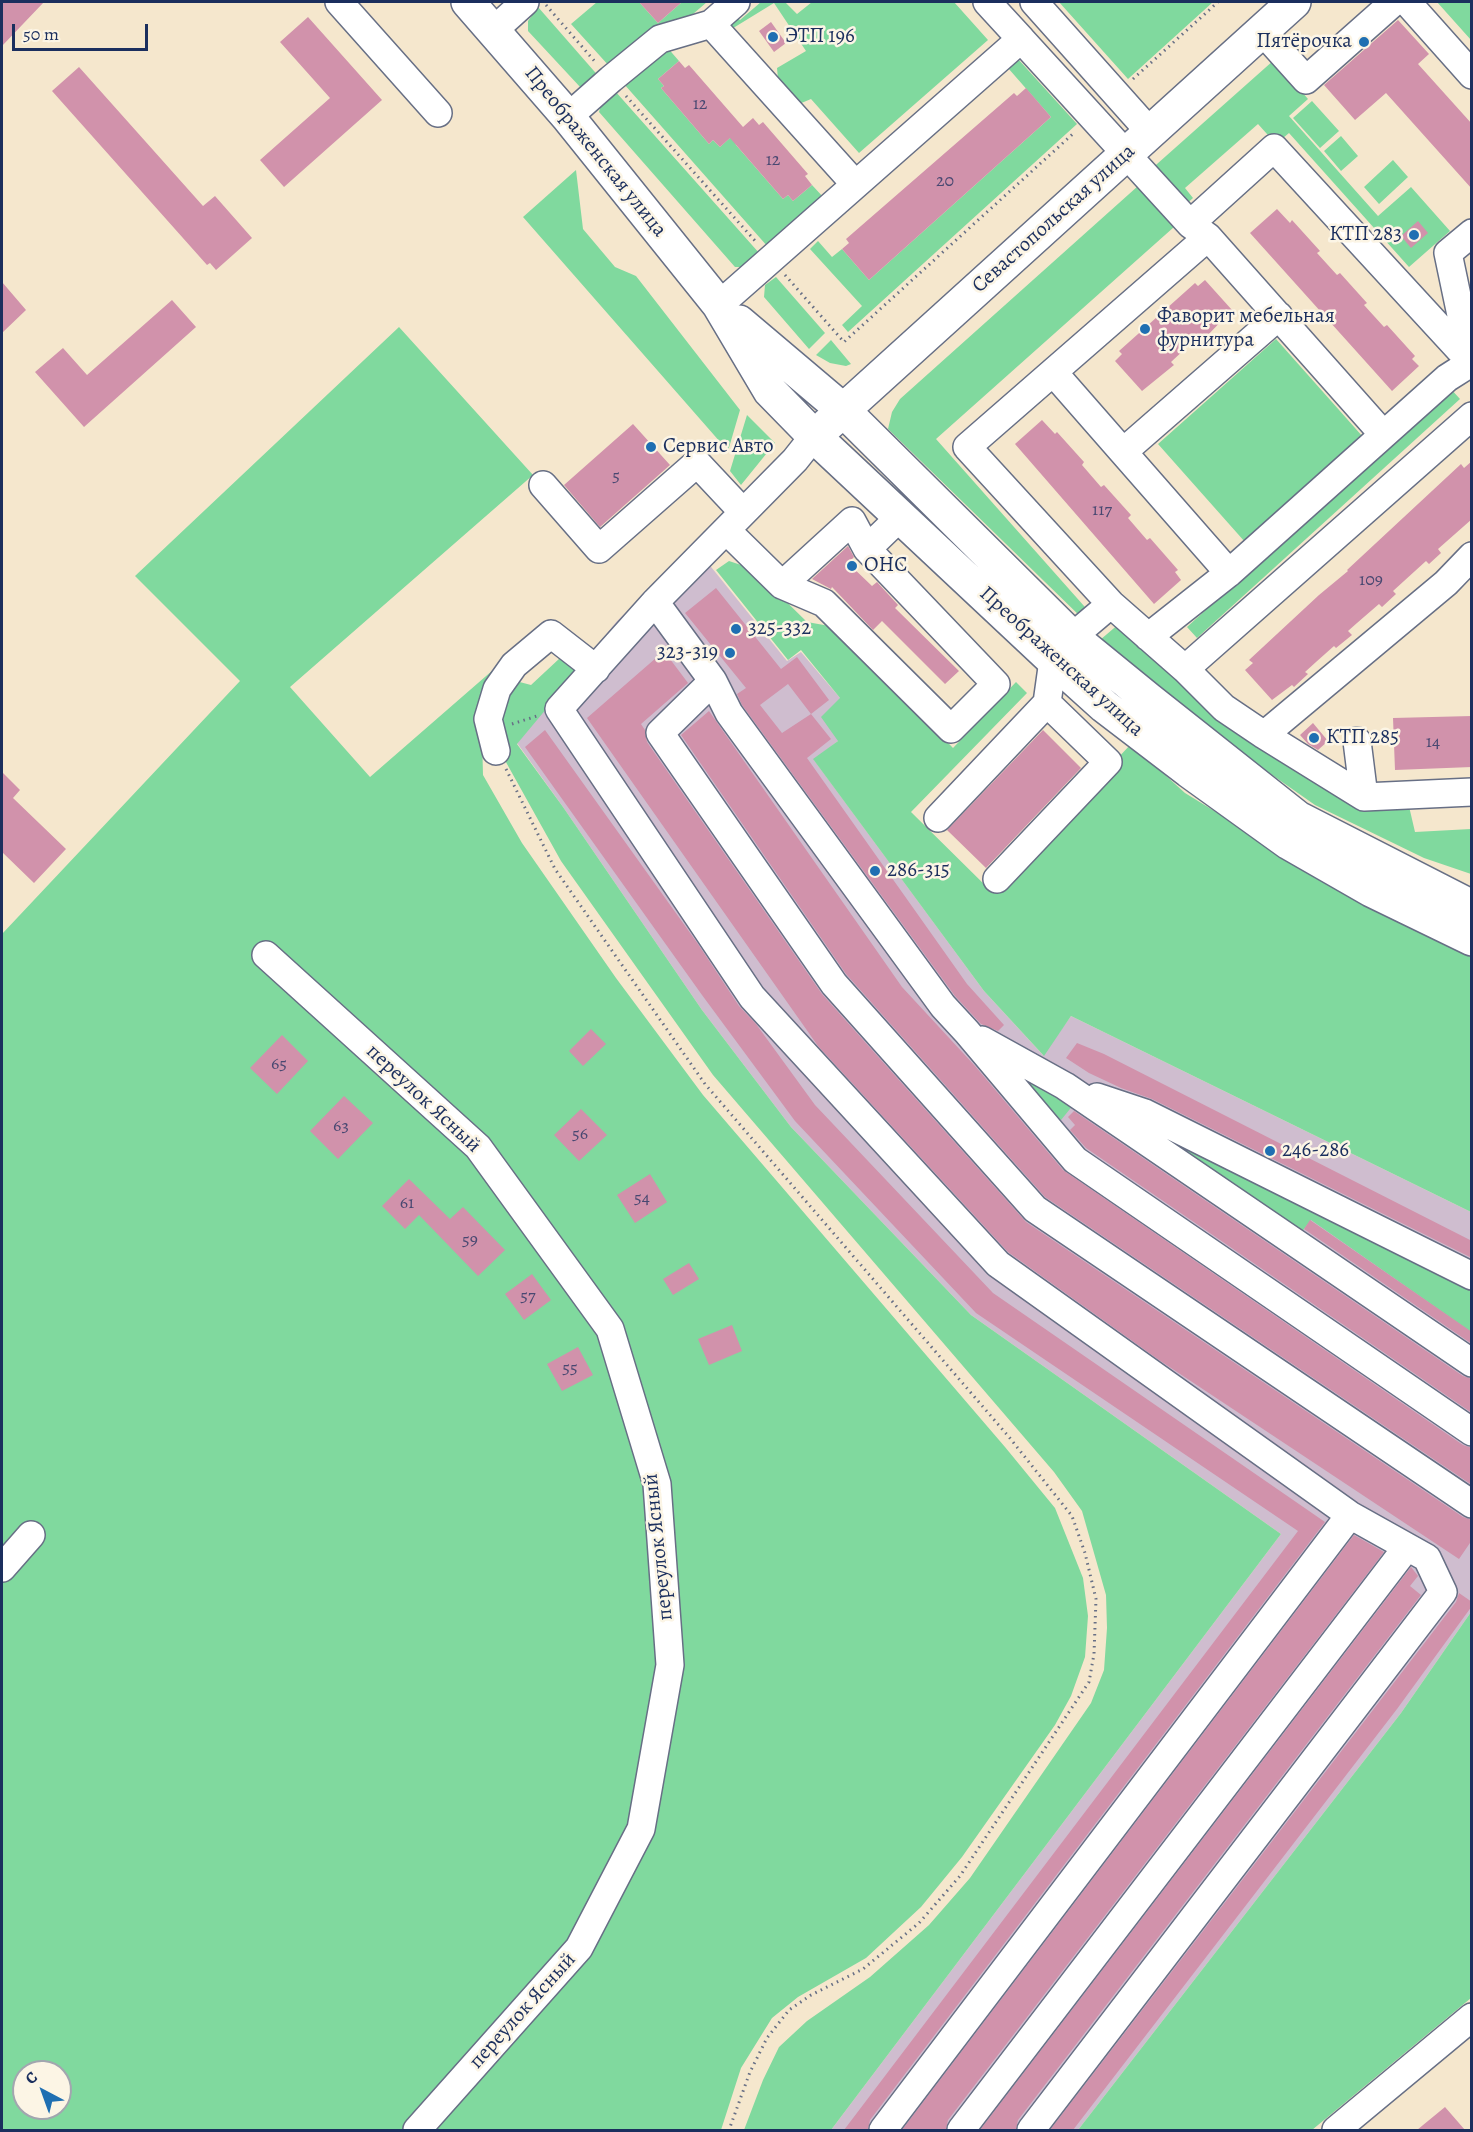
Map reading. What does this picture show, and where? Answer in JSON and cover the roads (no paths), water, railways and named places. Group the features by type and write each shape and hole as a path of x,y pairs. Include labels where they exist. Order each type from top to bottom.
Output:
{"main road":[{"name":"Преображенская улица","path":"468,2 568,117 719,305 770,391 814,436 901,516 1062,648 1298,819 1472,907"},
{"name":"Севастопольская улица","path":"814,436 1294,2"},
{"name":"Преображенская улица","path":"719,305 843,410 1062,648 1104,706 1188,771 1289,843 1371,890 1472,939"}],"street":[{"path":"339,2 438,113"},
{"path":"494,30 525,2"},
{"path":"568,117 660,39 711,24 736,2"},
{"path":"987,2 1279,316 1383,434"},
{"path":"1034,2 1150,132"},
{"path":"1262,31 1306,80 1394,2"},
{"path":"1407,2 1472,75"},
{"path":"711,24 855,184"},
{"path":"719,305 1021,39"},
{"path":"1471,362 1274,148 1199,231 1053,372 967,447 1111,604 1185,669 1224,708 1364,797 1472,792"},
{"path":"1472,233 1448,254 1472,370"},
{"path":"1123,452 1279,316"},
{"path":"1148,637 1229,573 1447,378 1471,362"},
{"path":"1053,372 1229,573"},
{"path":"1185,669 1472,416"},
{"path":"814,436 795,460 656,602 559,709 752,997 998,1264 1350,1515 1427,1558 1443,1592 1031,2130"},
{"path":"543,485 599,549 697,463 735,521 782,585 824,603 951,729 996,684 867,549 852,521 782,585"},
{"path":"867,549 901,516"},
{"path":"1264,735 1446,583 1472,556"},
{"path":"656,602 713,681 735,723 943,1006 1075,1160 1472,1432"},
{"path":"938,818 1047,703 1062,648 1111,604"},
{"path":"496,751 488,718 497,689 514,665 551,634 596,669"},
{"path":"713,681 660,733 834,984 1035,1209 1472,1504"},
{"path":"996,879 1108,762 1047,703"},
{"path":"1358,741 1364,797"},
{"name":"переулок Ясный","path":"266,955 478,1148 610,1329 657,1484 670,1665 642,1828 579,1948 417,2130"},
{"path":"967,1032 1065,1086 1472,1363"},
{"path":"1065,1086 1145,1113 1472,1276"},
{"path":"883,2130 1350,1515"},
{"path":"2,1568 31,1535"},
{"path":"961,2130 1407,1547"},
{"path":"1336,2130 1472,2016"}],"place":[{"name":"ЭТП 196","path":"773,37"},
{"name":"Пятёрочка","path":"1364,42"},
{"name":"КТП 283","path":"1414,235"},
{"name":"Фаворит мебельная фурнитура","path":"1145,329"},
{"name":"Сервис Авто","path":"651,447"},
{"name":"ОНС","path":"852,566"},
{"name":"325-332","path":"736,629"},
{"name":"323-319","path":"730,653"},
{"name":"КТП 285","path":"1314,738"},
{"name":"286-315","path":"875,871"},
{"name":"246-286","path":"1270,1151"}]}
